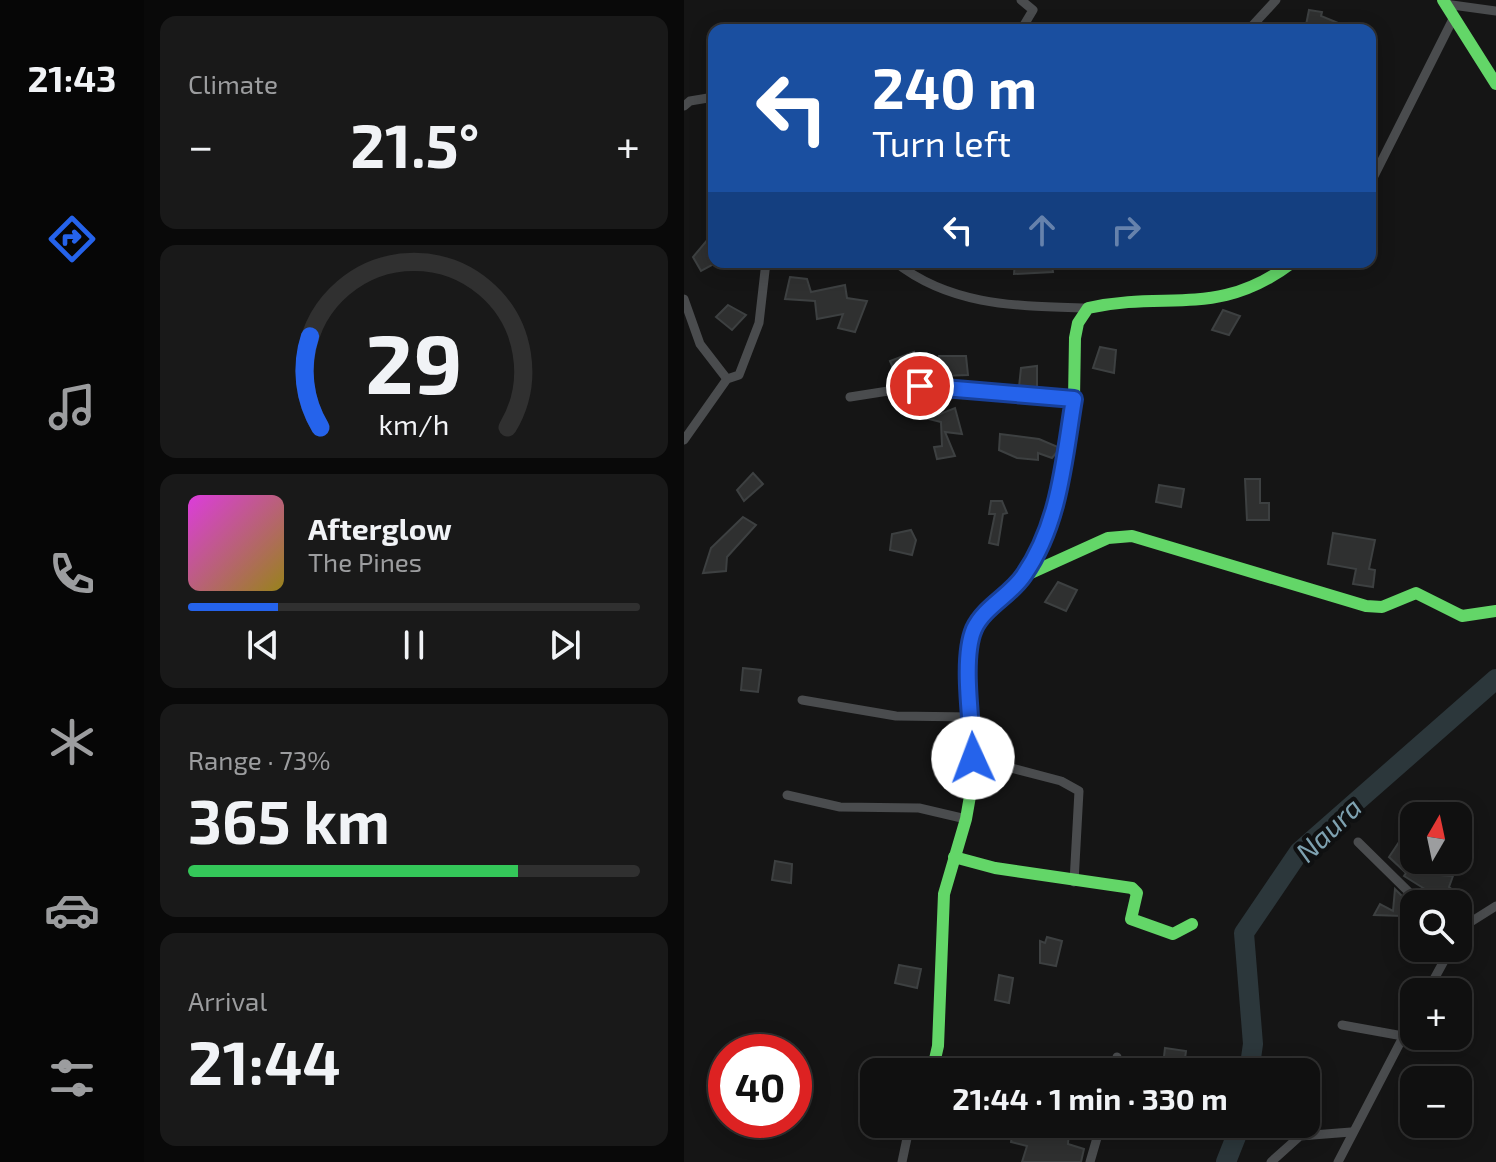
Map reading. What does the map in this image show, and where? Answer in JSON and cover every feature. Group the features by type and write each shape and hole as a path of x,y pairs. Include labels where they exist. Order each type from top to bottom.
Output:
{"street":[{"path":"1021,0 1033,10 1025,24"},
{"path":"1254,24 1276,0"},
{"path":"1444,2 1496,11"},
{"path":"1444,2 1496,84"},
{"path":"1376,172 1454,17"},
{"path":"684,106 690,101 708,98"},
{"path":"684,440 727,379 739,375 750,352 763,302 766,268"},
{"path":"906,268 957,297 1017,306 1088,308 1219,301 1244,295 1284,268"},
{"path":"684,299 700,344 727,379"},
{"path":"935,1058 942,907 966,819 973,779 969,678 973,630 1024,576 1052,518 1061,486 1074,399 1075,338 1078,323 1088,308"},
{"path":"850,397 920,386 1074,399"},
{"path":"1024,576 1108,538 1132,536 1366,606 1382,607 1416,593 1462,616 1496,611"},
{"path":"802,700 896,716 972,717"},
{"path":"973,758 1061,781 1079,791 1074,882"},
{"path":"787,795 840,807 919,808 966,819"},
{"path":"1358,842 1407,890"},
{"path":"954,857 1074,882 1135,889 1137,898 1131,916 1135,921 1173,934 1192,924"},
{"path":"1472,921 1496,906"},
{"path":"1342,1025 1400,1035"},
{"path":"1338,1162 1400,1042"},
{"path":"1271,1162 1300,1136 1351,1132"},
{"path":"902,1162 907,1138"},
{"path":"1090,1162 1097,1138"}],"building":[{"path":"1309,10 1322,12 1321,16 1340,24 1306,24"},
{"path":"708,239 708,267 701,271 693,257"},
{"path":"1014,268 1052,268 1053,272 1014,274"},
{"path":"790,277 807,279 811,292 845,285 847,298 867,301 855,332 838,328 843,314 817,319 815,301 785,299"},
{"path":"728,305 746,315 732,330 716,317"},
{"path":"1223,310 1240,316 1229,335 1212,330"},
{"path":"1100,347 1116,350 1114,373 1093,368"},
{"path":"914,352 916,368 896,375 890,361"},
{"path":"939,356 966,356 968,375 941,376"},
{"path":"1037,366 1037,388 1019,387 1021,368"},
{"path":"942,395 935,416 955,408 962,434 945,432 955,456 937,459 934,447 942,446 941,422 917,416 919,411 898,405 908,396"},
{"path":"1000,434 1039,439 1058,447 1057,452 1052,458 1038,453 1038,460 1017,458 999,450"},
{"path":"753,473 763,484 744,501 737,490"},
{"path":"1245,479 1260,479 1260,503 1269,503 1269,520 1247,520"},
{"path":"1159,485 1184,489 1181,507 1156,502"},
{"path":"991,501 1002,501 1007,513 1003,514 998,545 989,543 995,514 989,514"},
{"path":"743,517 756,525 727,557 726,571 703,573 711,548"},
{"path":"911,530 916,540 912,555 890,550 892,534"},
{"path":"1333,533 1375,540 1369,569 1375,570 1373,587 1353,584 1356,569 1328,564"},
{"path":"1058,582 1077,590 1066,611 1045,602"},
{"path":"743,668 761,670 758,692 741,690"},
{"path":"1400,840 1400,867 1389,857"},
{"path":"775,861 792,864 791,883 772,880"},
{"path":"1404,876 1453,876 1449,887 1453,890 1426,890"},
{"path":"1395,889 1400,894 1400,916 1374,915 1380,904 1393,911"},
{"path":"1047,937 1062,941 1056,966 1040,963 1040,941 1045,943"},
{"path":"899,965 921,969 917,988 895,983"},
{"path":"999,975 1013,978 1009,1003 995,1000"},
{"path":"1165,1048 1186,1051 1185,1058 1164,1058"},
{"path":"1012,1138 1068,1138 1068,1144 1084,1149 1081,1162 1022,1162 1027,1146 1011,1142"}],"waterway":[{"name":"Naura","path":"1251,1058 1253,1044 1244,933 1299,852 1496,679"},
{"name":"Naura","path":"1226,1162 1235,1138"}],"traffic: fast":[{"path":"1443,0 1496,84"},
{"path":"935,1058 944,894 966,819 973,779 969,678 973,630 1024,576 1052,518 1061,486 1074,399 1078,323 1088,308 1117,303 1217,297 1241,291 1284,268"},
{"path":"1024,576 1108,538 1132,536 1366,606 1382,607 1416,593 1462,616 1496,611"},
{"path":"954,857 995,868 1132,888 1137,893 1131,919 1173,934 1192,924"}],"route":[{"path":"920,386 1074,399 1061,486 1052,518 1024,576 973,630 969,678 973,758"}]}
